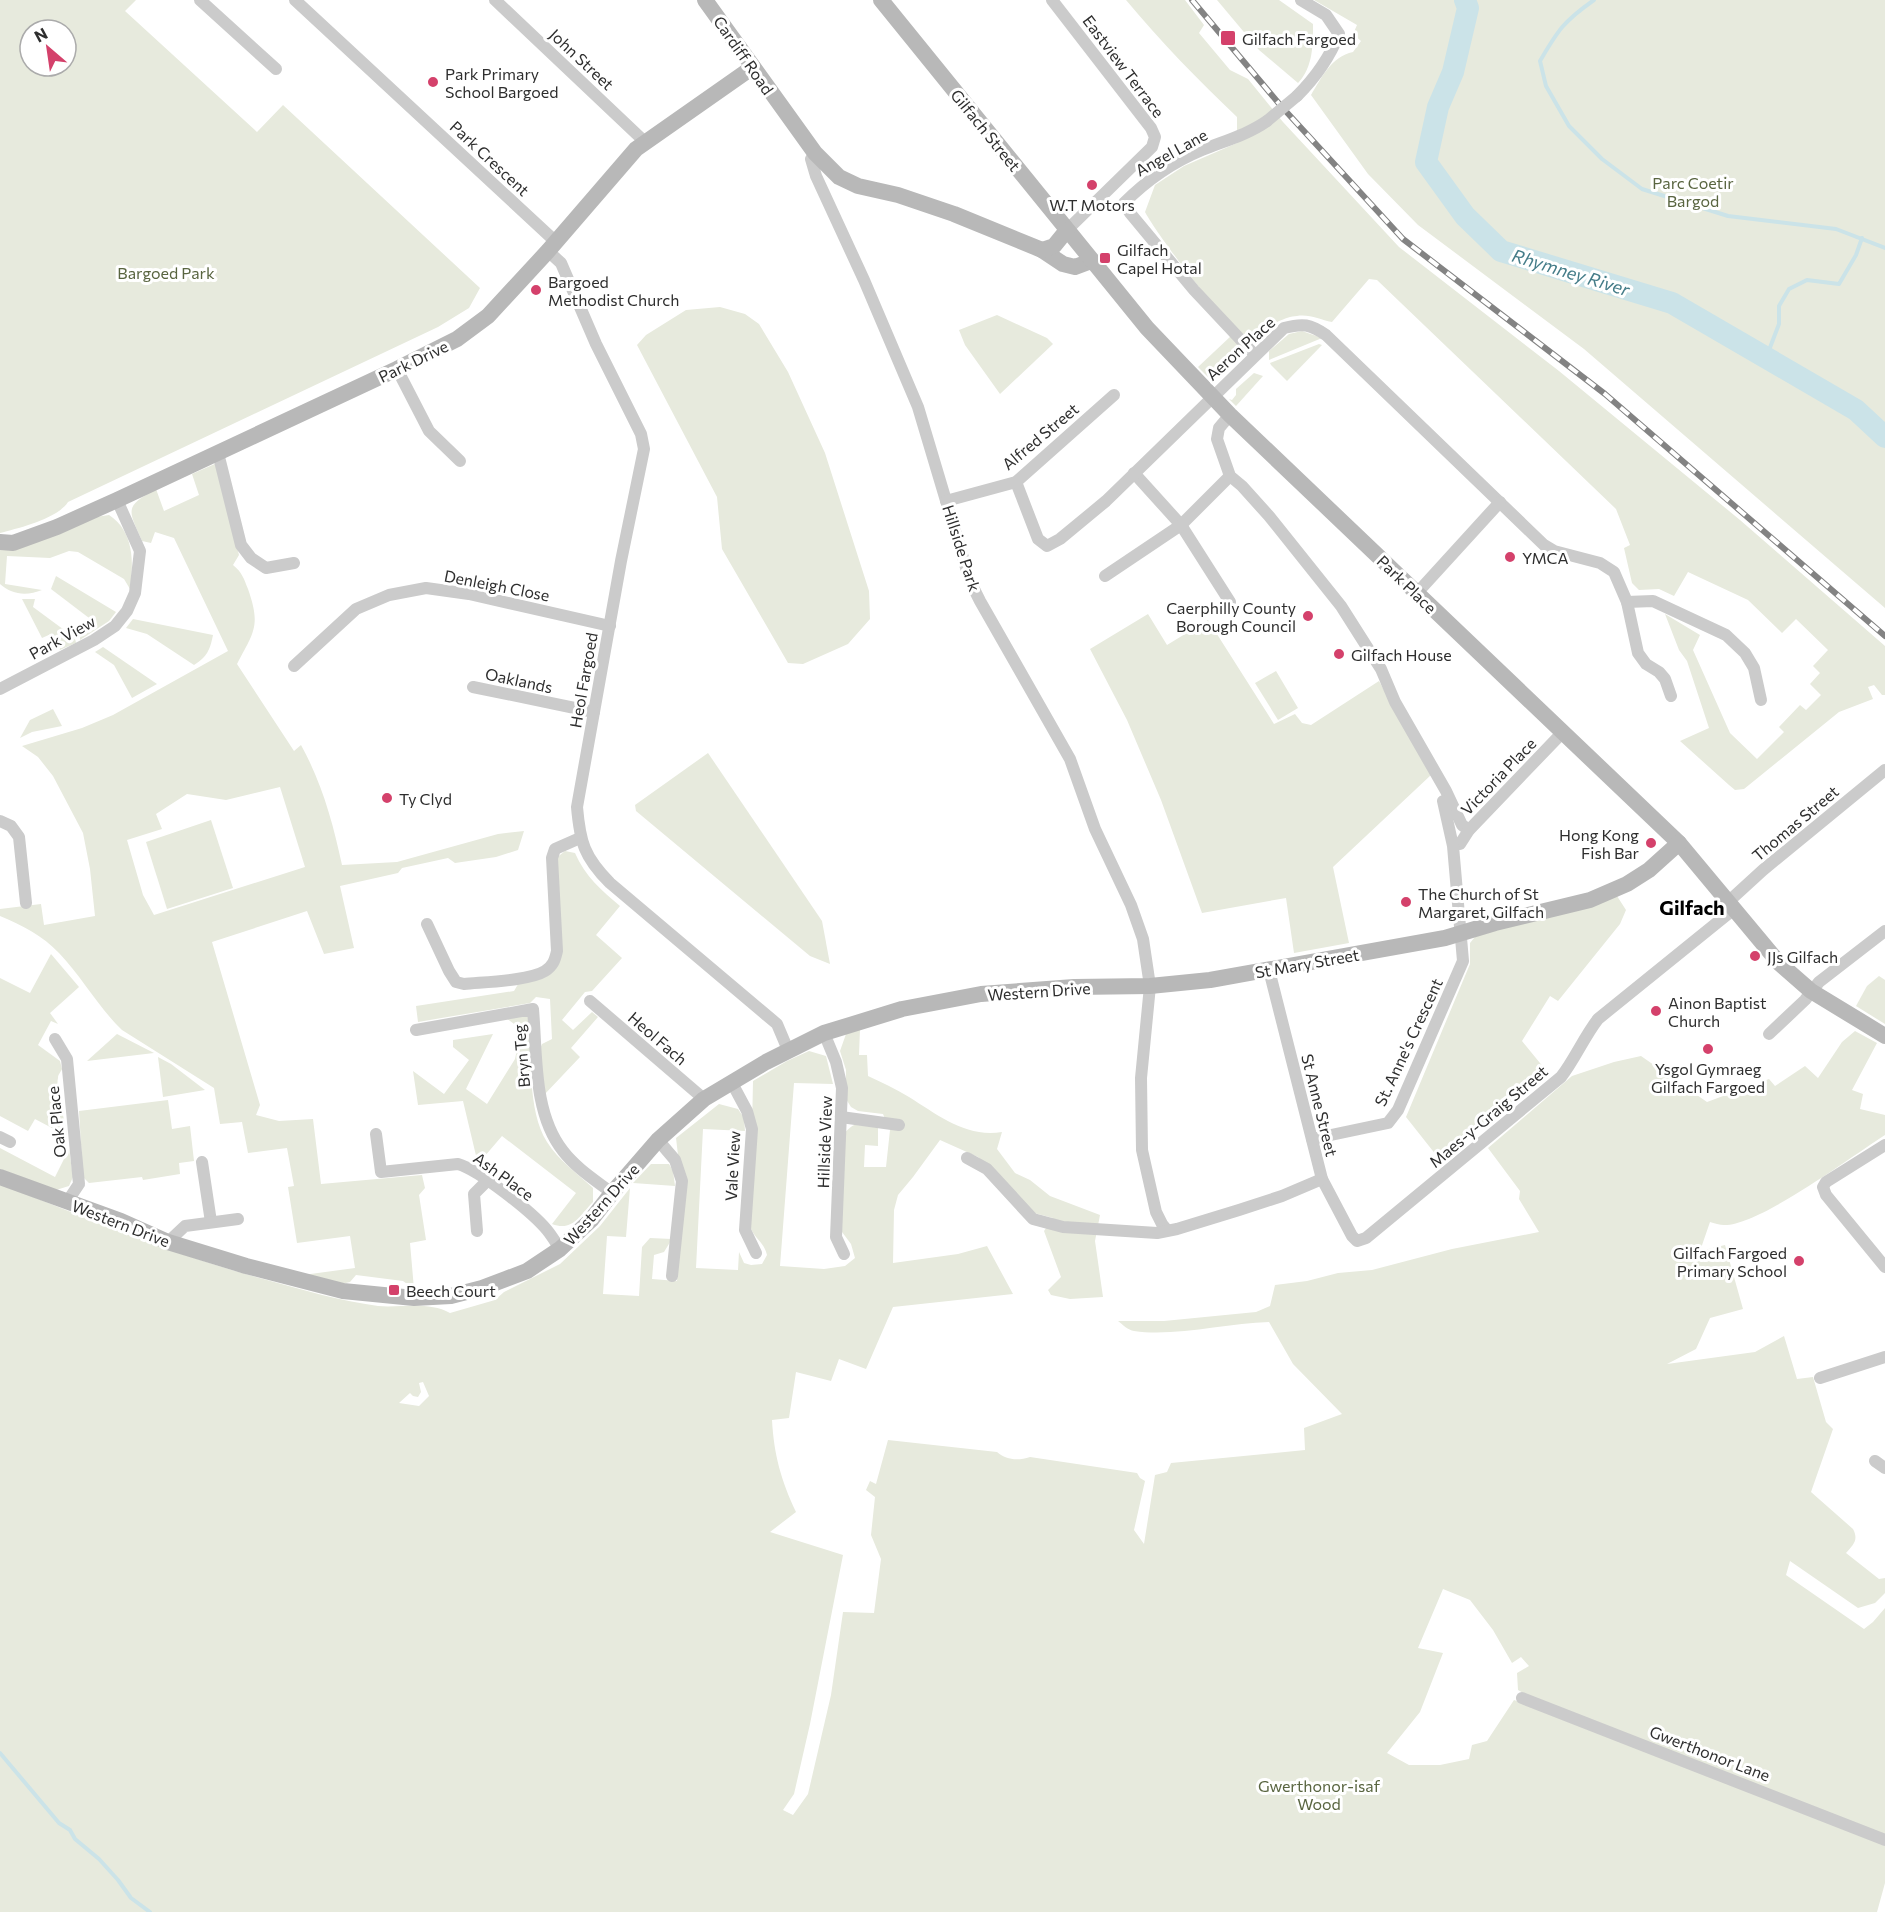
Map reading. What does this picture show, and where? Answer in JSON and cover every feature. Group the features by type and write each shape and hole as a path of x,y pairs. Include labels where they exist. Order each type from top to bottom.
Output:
{"street":[{"path":"200,0 276,69"},
{"name":"Park Crescent","path":"295,0 552,247"},
{"name":"John Street","path":"495,0 645,142"},
{"name":"Cardiff Road","path":"705,0 815,153"},
{"name":"Gilfach Street","path":"881,0 1091,261"},
{"name":"Eastview Terrace","path":"1052,0 1155,136 1152,147 1067,230"},
{"name":"Angel Lane","path":"1255,355 1194,290 1124,203 1139,188 1183,160 1252,130 1267,121 1311,82 1330,56 1339,34 1326,15 1301,0"},
{"name":"Park Drive","path":"0,543 13,543 57,527 457,339 488,316 552,247 636,149 753,67"},
{"path":"815,153 839,177 858,186 898,195 954,214 1042,250 1063,264 1075,267 1091,261"},
{"name":"Hillside Park","path":"815,153 811,159 816,176 864,280 918,407 970,581 1070,759 1095,830 1131,905 1143,939 1150,986 1141,1078 1142,1150 1156,1212 1167,1230"},
{"path":"1042,250 1054,246 1067,230"},
{"name":"Heol Fargoed","path":"552,247 596,344 641,434 644,449 578,807 580,838 597,870 765,1011 777,1024 788,1050"},
{"name":"Park Place","path":"1091,261 1147,328 1230,415 1679,843 1779,963 1811,991 1885,1036"},
{"name":"Aeron Place","path":"1016,482 1038,539 1047,546 1106,501 1284,328 1298,324 1312,325 1326,335 1544,545 1554,551 1600,563 1614,572 1627,602 1638,653 1646,664 1665,679 1671,696"},
{"path":"397,369 429,430 460,461"},
{"name":"Alfred Street","path":"946,501 1016,482 1114,395"},
{"path":"1230,415 1219,428 1217,439 1230,476 1269,516 1341,606 1381,669 1395,702 1446,791 1462,825 1469,830"},
{"path":"218,453 241,545 251,558 266,568 294,562"},
{"path":"1134,473 1181,525 1230,602"},
{"path":"1104,576 1181,525 1230,476"},
{"name":"Park View","path":"0,689 94,640 115,626 127,611 135,593 140,551 117,500"},
{"path":"1417,593 1500,502"},
{"name":"Denleigh Close","path":"294,666 356,609 389,595 426,588 469,594 610,626"},
{"path":"1627,602 1653,601 1726,635 1745,653 1754,668 1761,700"},
{"name":"Oaklands","path":"473,687 594,712"},
{"name":"Victoria Place","path":"1460,844 1469,830 1563,732"},
{"name":"Thomas Street","path":"1731,906 1772,863 1885,770"},
{"path":"1441,795 1453,846 1462,933"},
{"path":"0,821 11,826 19,837 26,903"},
{"path":"427,924 456,982 464,984 535,976 546,971 555,962 558,951 552,858 555,849 580,838"},
{"name":"St Mary Street","path":"1150,986 1210,980 1445,938 1590,900 1628,884 1649,870 1679,843"},
{"name":"Maes-y-Graig Street","path":"1357,1240 1366,1238 1561,1077 1598,1019 1731,906"},
{"path":"1769,1034 1805,1000 1819,982 1885,931"},
{"name":"St. Anne's Crescent","path":"1312,1139 1388,1123 1396,1112 1463,961 1462,933"},
{"name":"St Anne Street","path":"1269,970 1322,1179 1352,1236 1357,1240"},
{"name":"Western Drive","path":"0,1177 121,1221 168,1242 246,1266 343,1291 414,1299 451,1296 482,1288 526,1271 560,1249 591,1220 658,1140 704,1099 788,1050 824,1033 902,1009 981,994 1074,987 1150,986"},
{"name":"Heol Fach","path":"590,1001 704,1099"},
{"name":"Bryn Teg","path":"416,1030 533,1009 543,1113 562,1151 612,1193"},
{"name":"Hillside View","path":"824,1033 836,1062 843,1088 836,1237 844,1254"},
{"name":"Oak Place","path":"55,1039 67,1059 79,1184 67,1202"},
{"name":"Vale View","path":"732,1083 747,1111 752,1129 745,1230 756,1252"},
{"path":"841,1117 899,1125"},
{"name":"Ash Place","path":"376,1134 381,1172 458,1164 470,1167 546,1228 560,1249"},
{"path":"658,1140 675,1160 682,1181 672,1276"},
{"path":"1885,1145 1826,1182 1823,1187 1826,1195 1885,1267"},
{"path":"967,1158 987,1169 1033,1219 1063,1227 1157,1233 1244,1209 1322,1179"},
{"path":"202,1162 211,1222"},
{"path":"477,1231 474,1194 488,1180"},
{"path":"168,1242 185,1226 238,1219"},
{"path":"1820,1378 1885,1357"},
{"name":"Gwerthonor Lane","path":"1522,1698 1885,1840"}],"green space":[{"name":"Bargoed Park","path":"0,0 136,0 125,11 257,132 283,105 480,288 469,308 438,327 68,502 47,518 0,533"},
{"path":"1126,0 1185,0 1204,25 1199,33 1230,70 1248,79 1283,122 1399,247 1559,371 1740,520 1885,646 1885,695 1882,695 1874,685 1868,687 1873,699 1839,712 1744,789 1735,790 1680,741 1709,728 1687,661 1679,650 1665,614 1700,635 1693,650 1730,733 1757,759 1784,732 1779,727 1800,705 1806,710 1821,695 1810,684 1820,673 1813,666 1828,650 1796,619 1782,633 1748,600 1688,572 1674,596 1659,589 1639,590 1632,583 1624,548 1630,545 1616,509 1377,280 1369,279 1332,322 1306,316 1292,316 1279,321 1255,338 1242,333 1212,303 1178,261 1145,212 1155,185 1184,166 1237,143 1237,117 1180,60"},
{"path":"1217,0 1279,0 1313,24 1309,63 1298,83 1259,50"},
{"name":"Parc Coetir Bargod","path":"1314,0 1885,0 1885,608 1584,349 1418,225 1368,174 1311,95 1333,63 1353,52 1361,41 1353,34 1357,25"},
{"path":"720,307 745,314 759,324 788,372 825,453 869,591 870,619 848,644 803,664 788,663 722,549 717,497 637,345 646,335 686,310"},
{"path":"997,315 1047,338 1053,344 1000,394 965,345 959,330"},
{"path":"1302,331 1322,338 1269,360 1269,351 1289,334"},
{"path":"1231,336 1240,346 1237,349 1236,358 1211,380 1198,367"},
{"path":"1319,344 1322,345 1287,381 1270,363"},
{"path":"1254,373 1263,376 1236,406 1229,399 1232,400 1236,395 1236,389"},
{"path":"217,463 239,555 233,565 239,570 248,589 255,621 251,636 237,664 294,751 301,745 326,804 342,865 397,862 498,834 524,831 518,850 496,857 455,863 448,858 402,868 398,873 340,886 354,948 324,954 307,911 212,942 260,1105 256,1115 279,1121 313,1119 321,1184 422,1175 425,1188 419,1195 426,1240 410,1243 414,1289 403,1281 356,1275 350,1282 341,1284 303,1275 355,1268 350,1236 297,1243 288,1187 294,1186 287,1148 248,1153 242,1122 220,1124 214,1088 122,1030 53,947 32,932 0,916 0,909 41,904 44,925 95,916 83,833 53,776 38,757 22,746 82,728 113,715 228,651 174,538 155,532 151,543 142,541 132,515 134,505 138,500 156,489 164,511 199,495 192,474","holes":["280,787 305,867 154,915 143,895 127,840 162,829 156,814 187,794 226,800"]},
{"path":"109,515 117,522 128,539 132,558 130,589 124,579 78,552 69,551 50,558 7,556 5,584 42,590 20,593 0,584 0,550 96,517"},
{"path":"56,576 116,612 109,621 80,640 93,621 51,589"},
{"path":"22,599 35,599 33,607 75,638 76,643 60,650 51,634 42,638"},
{"path":"1148,614 1167,645 1208,620 1274,724 1295,714 1302,723 1311,725 1379,681 1431,775 1333,867 1349,943 1294,953 1286,898 1202,913 1161,800 1127,720 1090,649"},
{"path":"133,619 213,635 211,645 205,656 194,665 147,634 126,628"},
{"path":"103,647 157,684 132,698 114,665 95,652"},
{"path":"1276,671 1298,708 1278,720 1255,683"},
{"path":"53,709 62,726 32,732 20,738 30,720"},
{"path":"708,753 822,921 830,964 810,956 636,811 635,805"},
{"path":"211,820 233,888 167,909 146,842"},
{"path":"565,851 575,853 589,876 620,906 596,935 622,958 592,991 585,992 562,1020 573,1030 592,1012 598,1017 571,1048 580,1057 544,1095 540,1049 542,1044 552,1039 550,999 536,997 530,1003 418,1022 416,1006 514,991 520,981 553,972 555,859"},
{"path":"1617,896 1626,910 1620,924 1558,1001 1550,996 1522,1041 1549,1074 1440,1160 1406,1117 1470,964 1470,943 1479,932"},
{"path":"51,954 79,987 50,1013 58,1024 51,1021 38,1045 60,1061 62,1069 57,1083 67,1136 35,1119 28,1131 0,1116 0,978 30,993"},
{"path":"1879,976 1885,980 1885,1024 1856,1006 1867,986"},
{"path":"526,1014 529,1019 533,1099 541,1129 557,1155 593,1188 593,1202 576,1221 565,1226 552,1224 576,1193 502,1136 478,1164 463,1101 418,1105 413,1071 444,1094 469,1060 453,1047 453,1040 493,1034 466,1089 487,1104 515,1059 521,1029 506,1018"},
{"name":"Gwerthonor-isaf Wood","path":"860,1029 859,1055 867,1055 868,1076 899,1091 953,1124 976,1132 1002,1132 997,1149 1015,1173 1030,1180 1050,1196 1100,1215 1095,1241 1103,1297 1070,1299 1051,1295 1048,1290 1061,1277 1044,1231 1053,1218 1034,1213 1005,1181 978,1157 940,1140 898,1195 894,1210 893,1263 958,1254 987,1246 1013,1294 893,1307 866,1369 839,1359 831,1381 796,1372 789,1418 772,1420 779,1467 796,1512 770,1532 843,1555 794,1794 783,1810 793,1815 808,1794 831,1695 843,1612 874,1613 881,1559 871,1535 875,1497 866,1490 870,1481 876,1484 888,1440 997,1452 1012,1459 1030,1457 1137,1473 1145,1481 1134,1530 1144,1544 1155,1475 1167,1472 1171,1463 1305,1450 1304,1428 1342,1414 1293,1364 1269,1322 1184,1331 1150,1332 1132,1330 1118,1321 1164,1321 1256,1312 1270,1306 1275,1285 1307,1281 1338,1273 1372,1270 1452,1249 1539,1232 1519,1199 1520,1191 1488,1148 1572,1076 1641,1056 1707,1102 1769,1079 1775,1086 1805,1066 1818,1078 1842,1042 1855,1031 1877,1043 1852,1090 1863,1094 1860,1109 1885,1115 1885,1135 1805,1188 1759,1214 1740,1222 1724,1225 1710,1222 1700,1251 1725,1245 1743,1309 1710,1318 1696,1349 1667,1364 1755,1352 1784,1336 1797,1379 1813,1377 1826,1422 1833,1429 1811,1492 1853,1529 1855,1539 1846,1553 1879,1579 1885,1578 1885,1593 1875,1603 1858,1608 1790,1561 1786,1575 1864,1629 1885,1608 1885,1883 1877,1912 0,1912 0,1184 132,1236 233,1270 350,1301 378,1306 433,1307 450,1313 495,1300 504,1292 560,1264 600,1226 630,1188 626,1237 607,1236 603,1294 639,1296 642,1247 650,1238 672,1239 664,1252 654,1255 652,1279 677,1281 686,1179 678,1155 676,1138 719,1104 738,1109 744,1118 745,1131 703,1129 696,1268 738,1270 739,1252 744,1263 762,1264 767,1255 750,1226 753,1081 809,1051 826,1056 833,1084 794,1083 780,1266 824,1269 845,1266 855,1258 851,1244 839,1228 844,1134 855,1125 878,1127 878,1146 865,1145 864,1167 886,1167 890,1130 883,1114 858,1111 851,1107 846,1099 846,1070 840,1051 846,1034","holes":["423,1382 429,1396 419,1406 399,1403 410,1393 418,1397 421,1392 419,1383","1443,1589 1470,1600 1493,1630 1512,1663 1521,1657 1529,1666 1517,1673 1518,1690 1770,1798 1514,1700 1487,1741 1472,1745 1469,1759 1440,1765 1409,1765 1387,1753 1420,1712 1443,1653 1418,1648"]},
{"path":"117,1034 154,1053 87,1061"},
{"path":"158,1057 171,1064 205,1090 163,1097"},
{"path":"168,1100 172,1129 190,1126 194,1161 179,1163 180,1174 143,1180 142,1177 89,1183 83,1177 79,1111"},
{"path":"0,1148 55,1177 69,1149 73,1177 69,1186 56,1190 0,1169"},
{"path":"651,1164 669,1164 673,1171 675,1186 633,1183"}],"waterway":[{"name":"Rhymney River","path":"1465,0 1468,8 1453,72 1438,107 1426,162 1465,216 1501,251 1672,303 1856,410 1885,437"},
{"path":"1594,0 1562,27 1540,61 1546,86 1569,126 1602,159 1642,189 1728,216 1836,229 1885,248"},
{"path":"1766,358 1779,324 1779,306 1789,289 1807,280 1839,284 1856,255 1862,238"},
{"path":"0,1753 59,1823 70,1830 75,1839 99,1859 131,1898 150,1912"}],"railway":[{"path":"1192,0 1281,106 1403,239 1605,394 1885,636"}],"place":[{"name":"Gilfach Fargoed","path":"1228,38"},
{"name":"Park Primary School Bargoed","path":"433,82"},
{"name":"W.T Motors","path":"1092,185"},
{"name":"Gilfach Capel Hotal","path":"1105,258"},
{"name":"Bargoed Methodist Church","path":"536,290"},
{"name":"YMCA","path":"1510,557"},
{"name":"Caerphilly County Borough Council","path":"1308,616"},
{"name":"Gilfach House","path":"1339,654"},
{"name":"Ty Clyd","path":"387,798"},
{"name":"Hong Kong Fish Bar","path":"1651,843"},
{"name":"The Church of St Margaret, Gilfach","path":"1406,902"},
{"name":"JJs Gilfach","path":"1755,956"},
{"name":"Ainon Baptist Church","path":"1656,1011"},
{"name":"Ysgol Gymraeg Gilfach Fargoed","path":"1708,1049"},
{"name":"Gilfach Fargoed Primary School","path":"1799,1261"},
{"name":"Beech Court","path":"394,1290"}],"district":[{"name":"Gilfach","path":"1692,907"}]}
